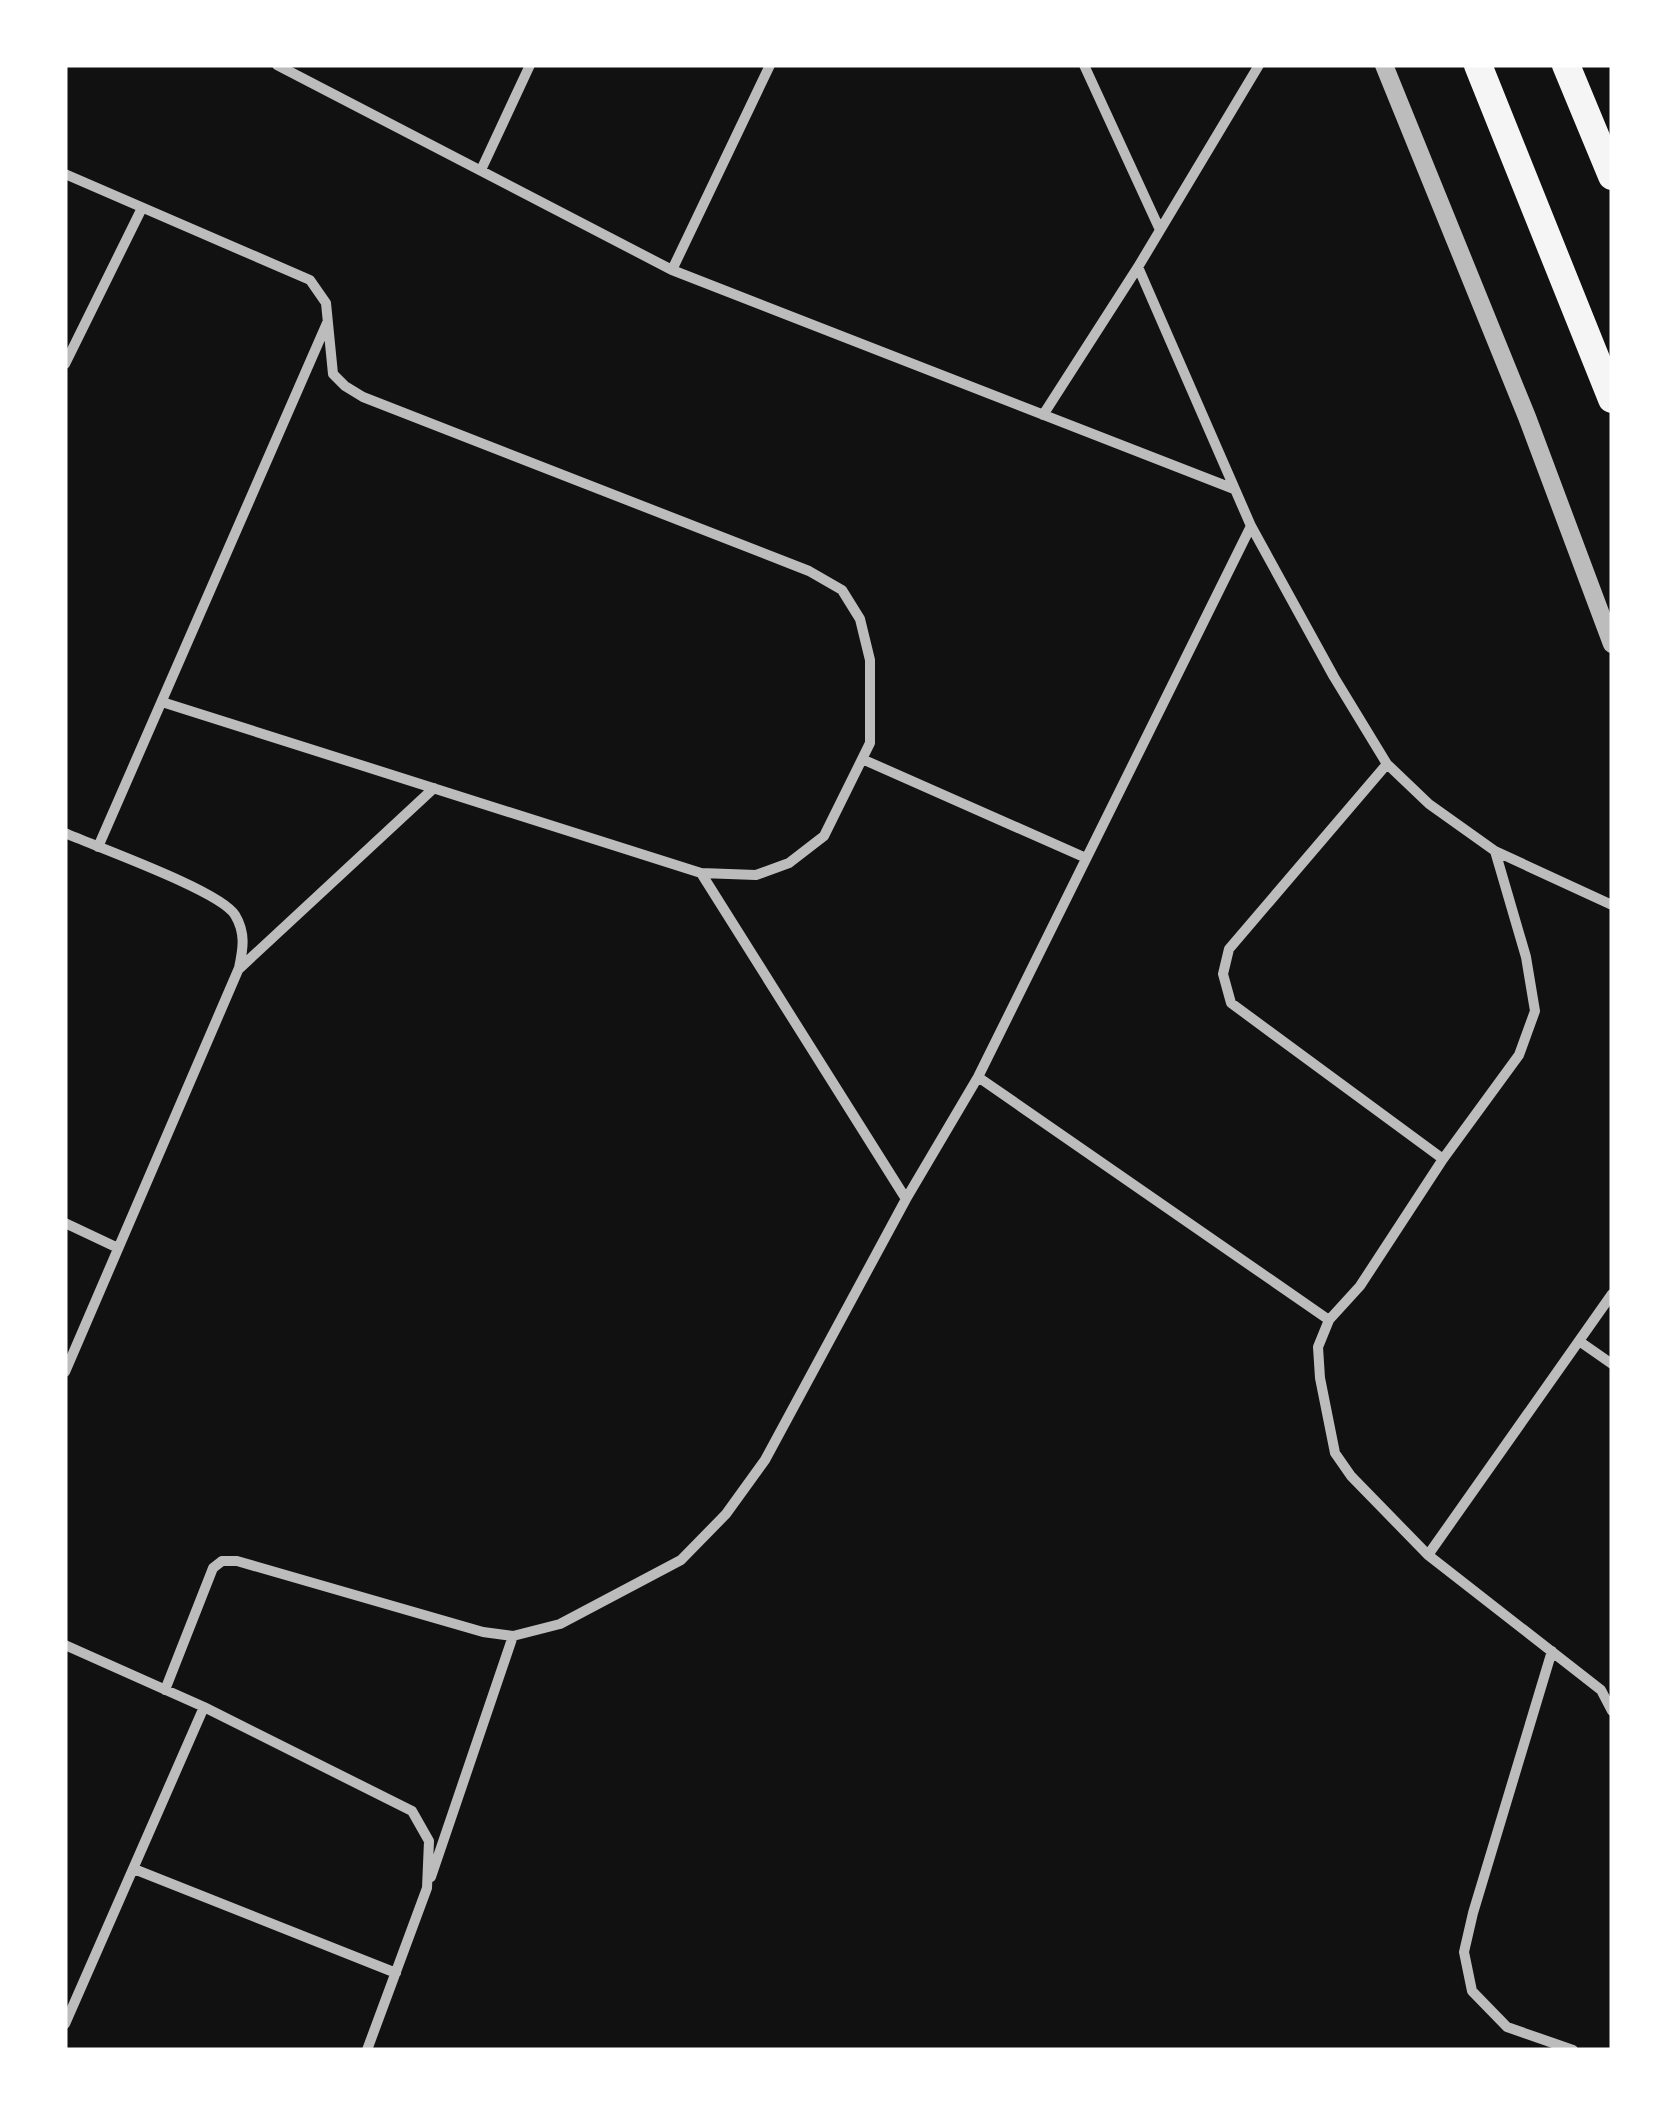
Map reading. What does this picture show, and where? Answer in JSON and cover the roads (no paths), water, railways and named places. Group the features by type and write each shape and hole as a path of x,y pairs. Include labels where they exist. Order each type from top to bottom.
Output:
{"highway":[{"path":"1478,65 1612,399"},
{"path":"1566,65 1612,176"}],"street":[{"path":"277,65 672,270 1234,489"},
{"path":"480,170 530,65"},
{"path":"672,270 770,65"},
{"path":"1084,65 1160,230"},
{"path":"1043,415 1138,267 1259,65"},
{"path":"1384,65 1527,417 1612,644"},
{"path":"65,174 310,280 326,303 333,374 363,397 809,571 842,590 860,619 870,660 870,742 824,836 789,863 756,875 701,872 162,702"},
{"path":"65,364 142,208"},
{"path":"1138,267 1251,526 1387,764 1429,804 1495,850 1612,905"},
{"path":"98,847 328,322"},
{"path":"165,1690 204,1588 213,1568 222,1562 236,1561 483,1632 513,1636 560,1624 681,1560 726,1514 780,1435 906,1199 978,1077 1251,526"},
{"path":"862,759 1086,858"},
{"path":"1387,764 1229,948 1223,974 1231,1003 1443,1159"},
{"path":"239,968 434,788"},
{"path":"65,834 208,893 234,912 245,942 239,968 65,1372"},
{"path":"1495,850 1526,958 1535,1010 1519,1054 1443,1159 1360,1286 1329,1320 1318,1348 1320,1378 1335,1452 1351,1476 1428,1555 1600,1690 1612,1711"},
{"path":"701,872 906,1199"},
{"path":"978,1077 1329,1320"},
{"path":"65,1222 118,1248"},
{"path":"1428,1555 1612,1294"},
{"path":"1580,1340 1612,1364"},
{"path":"367,2050 513,1636"},
{"path":"65,1645 204,1707 412,1811 429,1841 427,1888"},
{"path":"1552,1651 1464,1952 1472,1991 1507,2026 1572,2050"},
{"path":"65,2024 204,1707"},
{"path":"134,1869 396,1973"}]}
